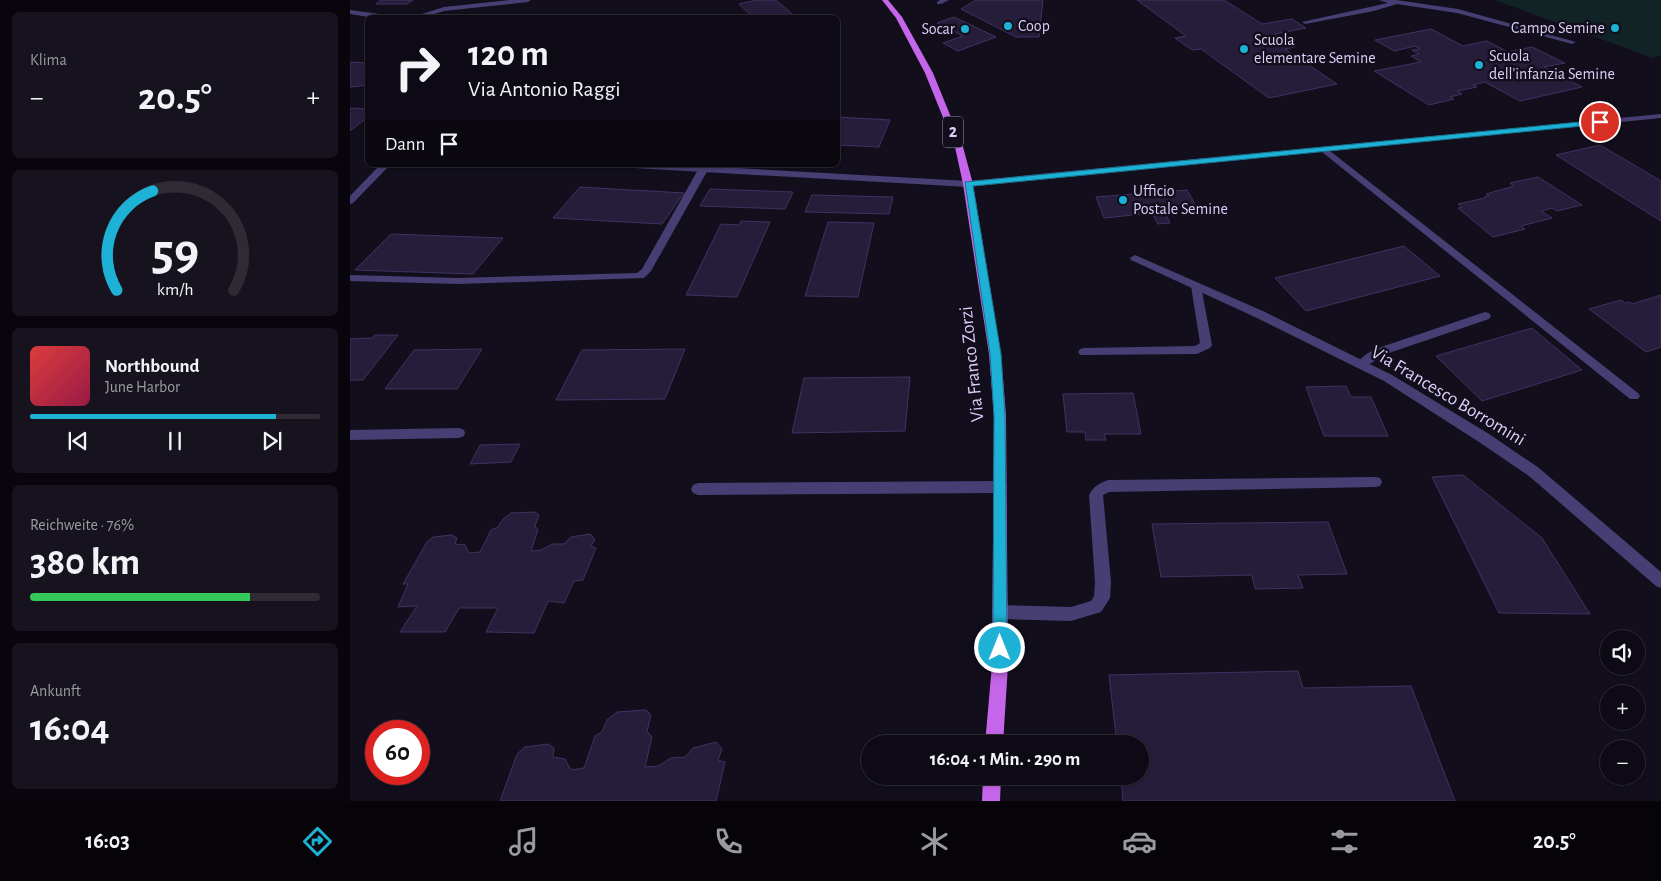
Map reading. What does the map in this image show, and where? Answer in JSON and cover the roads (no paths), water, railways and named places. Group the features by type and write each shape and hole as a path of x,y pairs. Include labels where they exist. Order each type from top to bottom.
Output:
{"main road":[{"name":"Via Franco Zorzi","path":"885,0 899,17 929,73 959,147 968,184 995,354 1000,416 1000,665 995,735"},
{"path":"991,801 992,785"}],"street":[{"path":"424,15 444,10 528,0"},
{"path":"939,3 946,0"},
{"path":"1382,0 1458,11 1572,42"},
{"path":"1305,22 1374,9 1396,2"},
{"path":"350,12 372,15"},
{"path":"681,167 968,184 1661,116"},
{"path":"1325,150 1634,396"},
{"path":"350,201 383,167"},
{"path":"350,278 458,281 640,276 646,271 704,168"},
{"name":"Via Francesco Borromini","path":"1135,258 1261,315 1388,378 1484,438 1534,472 1661,581"},
{"path":"1084,352 1197,350 1203,348 1206,345 1196,286"},
{"path":"1360,364 1385,350 1485,316"},
{"path":"350,435 459,433"},
{"path":"1000,612 1071,614 1096,607 1102,598 1103,582 1096,495 1099,490 1108,486 1375,482"},
{"path":"698,490 1000,487"}],"place":[{"name":"Coop","path":"1008,26"},
{"name":"Campo Semine","path":"1615,28"},
{"name":"Socar","path":"965,29"},
{"name":"Scuola elementare Semine","path":"1244,49"},
{"name":"Scuola dell’infanzia Semine","path":"1479,65"},
{"name":"Ufficio Postale Semine","path":"1123,200"}]}
